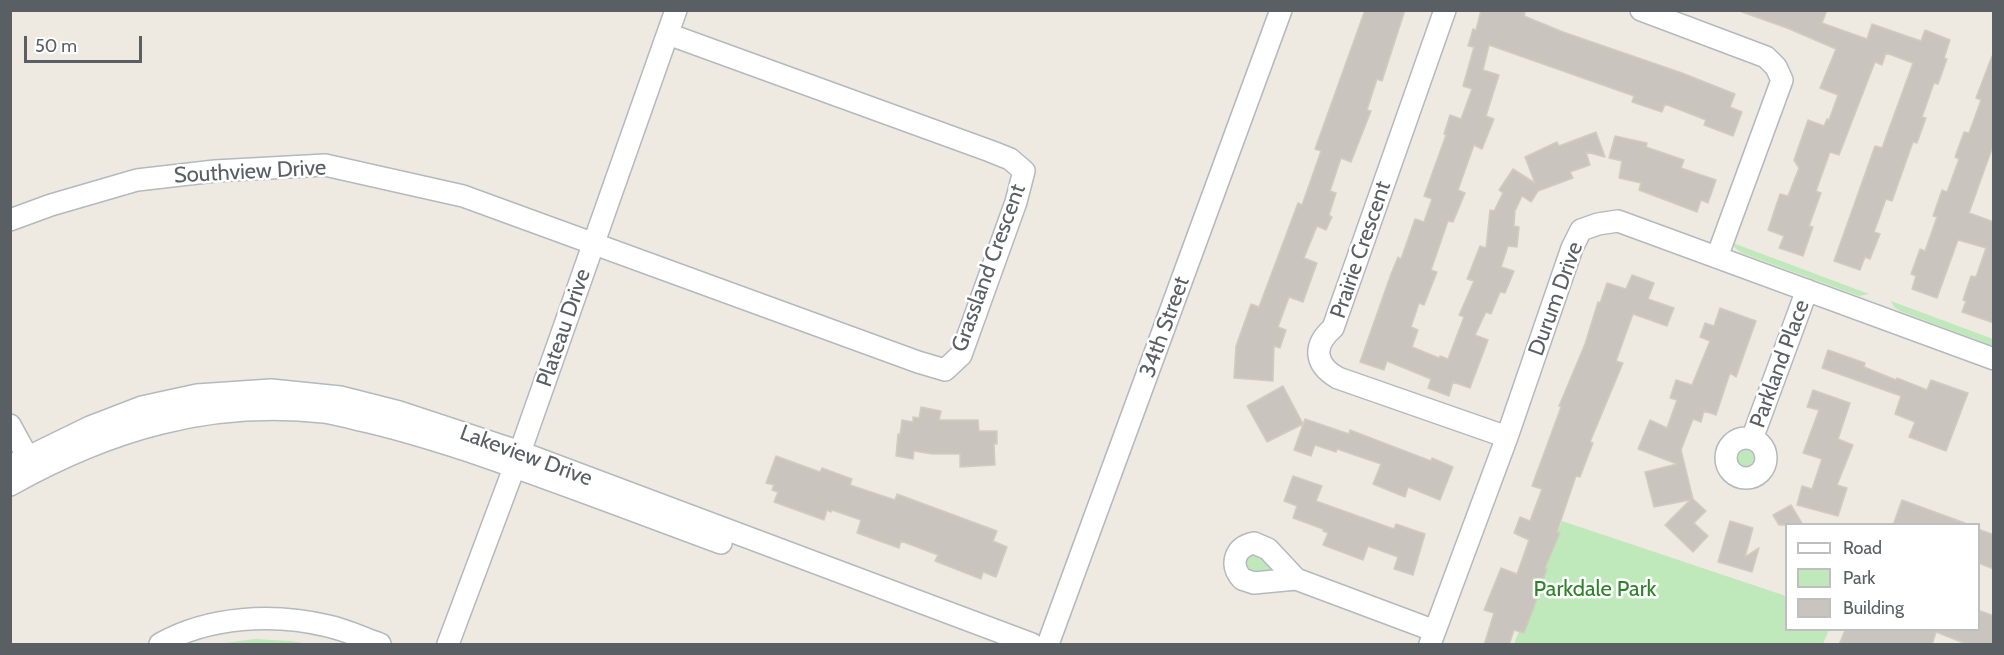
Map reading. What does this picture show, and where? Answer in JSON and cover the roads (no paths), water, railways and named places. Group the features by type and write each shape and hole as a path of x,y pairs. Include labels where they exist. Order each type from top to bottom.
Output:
{"street":[{"name":"Plateau Drive","path":"448,645 518,460 676,10"},
{"name":"34th Street","path":"1048,645 1281,10"},
{"name":"Prairie Crescent","path":"1445,10 1333,328 1319,345 1319,355 1327,372 1338,378 1507,437"},
{"path":"1641,10 1766,57 1776,67 1782,80 1717,257"},
{"name":"Grassland Crescent","path":"593,243 945,370 961,355 1016,202 1024,171 1010,159 668,34"},
{"name":"Southview Drive","path":"10,220 51,205 136,180 215,171 325,165 463,196 593,243"},
{"name":"Durum Drive","path":"1432,638 1507,437 1572,248 1581,231 1598,224 1618,221 1994,359"},
{"name":"Parkland Place","path":"1752,439 1807,290"},
{"name":"Lakeview Drive","path":"10,485 24,465 90,427 142,407 197,395 271,390 340,397 399,412 993,645"},
{"path":"10,425 24,465"},
{"name":"Lakeview Drive","path":"518,460 1032,645"},
{"path":"1296,579 1432,638"},
{"path":"160,645 173,637 213,624 255,619 293,620 329,626 380,645"}],"park label":[{"name":"Parkdale Park","path":"1595,590"}]}
